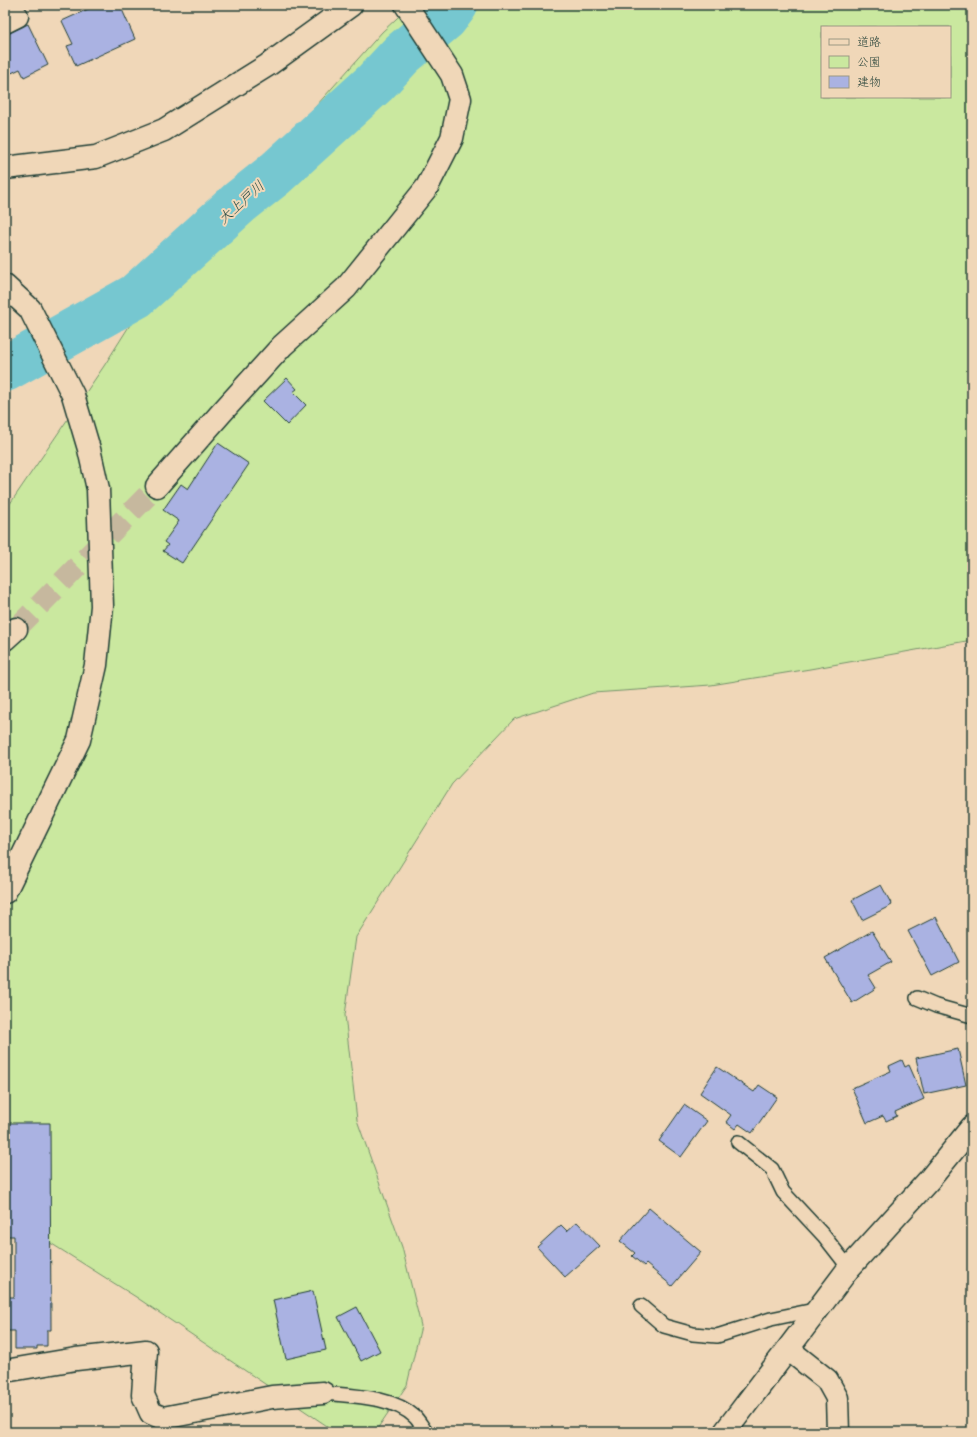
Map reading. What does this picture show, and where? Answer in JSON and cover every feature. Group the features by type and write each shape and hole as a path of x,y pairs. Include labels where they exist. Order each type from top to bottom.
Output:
{"street":[{"path":"5,168 96,157 164,130 268,65 351,5"},
{"path":"157,486 282,346 346,288 427,187 452,138 460,100 452,75 406,5"},
{"path":"5,286 30,309 73,395 89,449 98,489 102,606 96,665 79,740 5,892"},
{"path":"725,1432 849,1268 929,1180 972,1127"},
{"path":"788,1349 827,1380 837,1398 838,1432"},
{"path":"5,1371 76,1358 146,1351 143,1395 151,1413 163,1418 272,1397 323,1393"}],"lane":[{"path":"917,998 936,1006 972,1016"},
{"path":"738,1142 772,1169 783,1192 824,1236 849,1268"},
{"path":"641,1306 664,1326 693,1334 717,1336 771,1319 819,1309"},
{"path":"323,1393 367,1397 398,1405 415,1417 426,1432"}],"green space":[{"path":"411,5 972,5 972,640 711,685 593,693 514,719 452,784 356,937 345,1015 357,1120 402,1247 421,1326 407,1385 375,1432 336,1432 136,1297 52,1244 5,1223 5,511 104,366 164,271 267,161 382,32"}],"building":[{"path":"97,5 120,5 135,39 76,66 67,46 73,44 62,21"},
{"path":"28,24 48,65 24,77 20,69 5,76 5,35"},
{"path":"287,378 297,389 293,392 306,405 287,425 263,401"},
{"path":"218,443 249,464 182,563 163,551 168,545 164,542 179,521 163,510 181,484 188,489"},
{"path":"881,885 892,905 862,920 852,900"},
{"path":"936,917 959,962 932,976 908,931"},
{"path":"872,931 891,962 868,975 876,988 852,1003 825,958"},
{"path":"958,1049 966,1085 924,1094 916,1058"},
{"path":"902,1060 905,1067 909,1065 924,1099 895,1112 897,1116 886,1121 883,1116 867,1123 852,1088 891,1071 889,1066"},
{"path":"717,1067 754,1092 759,1085 777,1097 752,1133 739,1124 735,1129 726,1122 731,1115 700,1093"},
{"path":"684,1105 707,1121 681,1157 659,1141"},
{"path":"5,1123 50,1123 51,1330 47,1330 47,1346 37,1346 37,1349 15,1349 15,1331 5,1331 5,1297 14,1297 14,1236 5,1236"},
{"path":"649,1208 701,1252 672,1286 646,1264 644,1266 632,1256 635,1253 620,1241"},
{"path":"577,1222 600,1246 565,1277 537,1247 561,1225 567,1231"},
{"path":"313,1291 326,1350 286,1359 273,1300"},
{"path":"357,1307 380,1351 361,1361 338,1317"}],"waterway":[{"name":"大上戸川","path":"5,369 136,296 240,202 274,175 375,83 402,54 445,18 455,5"}],"tunnel":[{"path":"16,629 157,486"}]}
